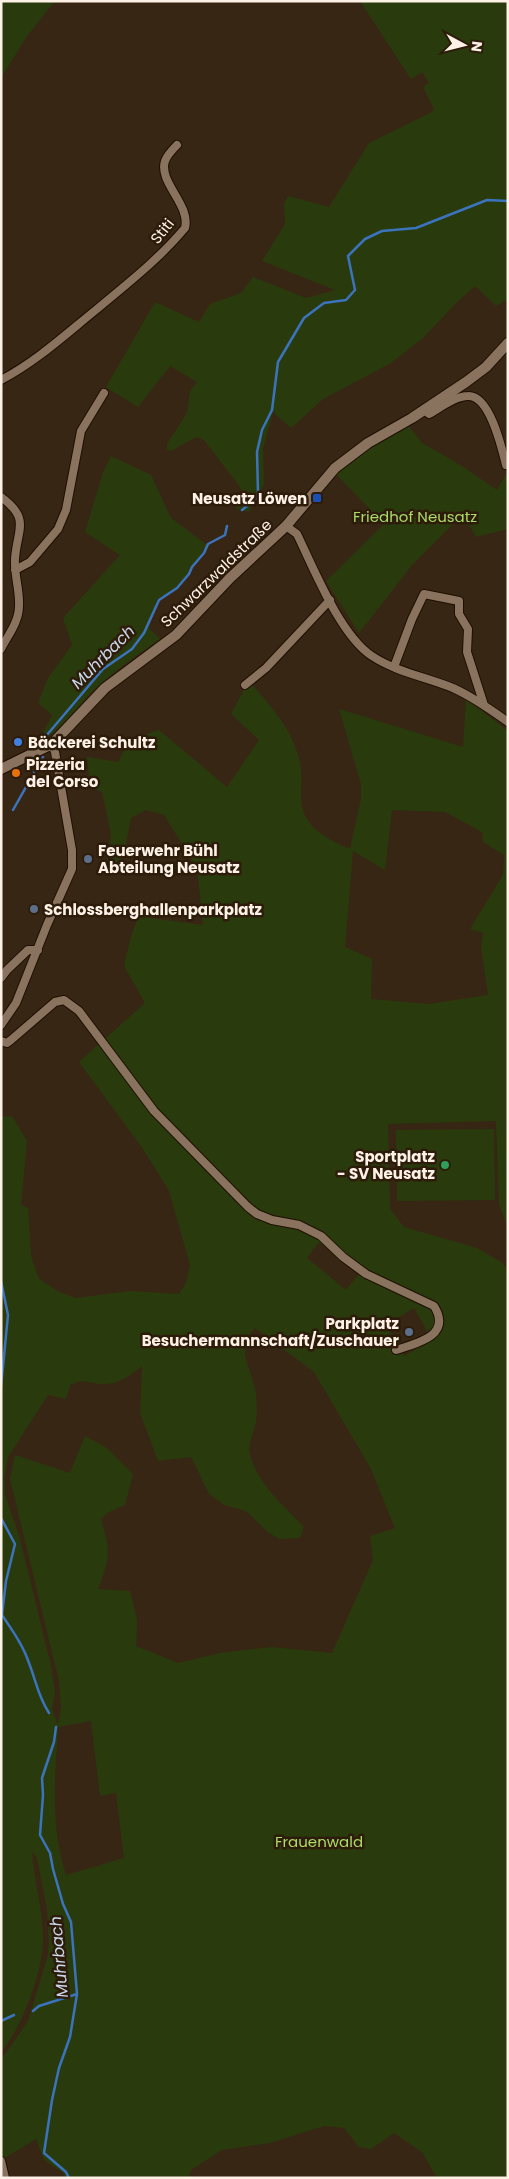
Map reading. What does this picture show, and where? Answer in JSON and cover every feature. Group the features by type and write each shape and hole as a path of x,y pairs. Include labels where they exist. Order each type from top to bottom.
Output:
{"main road":[{"name":"Schwarzwaldstraße","path":"1,769 52,744 105,688 176,635 230,578 286,526 335,468 368,444 424,410 486,367 508,343"}],"street":[{"name":"Stiti","path":"1,380 32,363 151,264 185,228 186,215 164,172 164,162 177,145"},
{"path":"16,570 30,562 58,528 66,510 81,431 104,393"},
{"name":"Schwarzwaldstraße","path":"424,410 429,414 461,398 468,396 476,398 492,418 506,465"},
{"path":"1,497 14,507 21,527 15,560 20,606 15,624 1,649"},
{"path":"286,526 297,534 345,627 358,644 370,655 394,667 452,688 484,705 508,722"},
{"path":"394,667 412,619 424,594 458,601 459,614 468,629 467,652 484,705"},
{"path":"245,684 266,668 330,600"},
{"path":"1,1025 16,1003 47,925 72,870 72,850 52,744"},
{"path":"1,978 28,950 38,950"},
{"path":"1,1041 7,1043 12,1040 55,1002 64,1000 79,1011 154,1111 248,1208 272,1220 299,1225 321,1236 343,1257 366,1274 434,1306 440,1316 440,1326 435,1333 396,1350"},
{"path":"1,2161 5,2178"}],"green space":[{"path":"1,1 55,1 27,36 1,78"},
{"path":"360,1 508,1 508,299 496,306 475,286 423,338 391,363 323,399 291,428 273,412 263,448 264,484 249,512 235,508 241,500 241,488 203,439 196,437 171,451 167,450 167,444 187,413 190,391 197,382 170,366 138,407 106,387 155,302 199,322 210,304 241,293 253,277 306,298 335,290 262,261 285,224 284,204 288,196 329,207 369,143 432,112 434,109 423,87 429,83 422,72 411,79"},
{"name":"Friedhof Neusatz","path":"408,425 422,443 462,466 497,490 508,471 508,529 476,537 463,514 412,565 359,633 326,581 384,524 335,473 362,453"},
{"path":"111,456 151,475 171,518 207,545 179,588 157,599 149,628 160,639 124,664 92,692 60,726 38,743 52,715 38,703 48,678 72,645 63,618 120,555 85,532 103,472"},
{"name":"Frauenwald","path":"250,682 289,733 299,758 302,807 310,824 332,841 350,849 361,799 361,784 339,709 463,747 466,699 508,731 508,1228 499,1204 496,1121 388,1124 390,1209 404,1227 477,1248 503,1263 508,1271 508,2178 437,2178 422,2152 394,2133 371,2149 359,2147 344,2128 324,2126 270,2143 222,2150 191,2170 188,2178 65,2178 63,2173 44,2160 36,2139 3,2159 1,2153 1,2060 28,2021 48,1955 49,1942 47,1910 37,1858 32,1852 40,1904 43,1948 31,1996 17,2028 1,2052 1,1117 12,1116 27,1141 21,1205 28,1208 31,1256 39,1279 59,1292 76,1298 130,1291 179,1294 186,1283 190,1265 169,1191 143,1149 79,1062 145,1003 124,966 131,936 142,907 150,918 203,925 197,868 164,815 146,810 131,818 121,869 106,868 111,834 102,792 90,787 87,757 118,762 129,740 159,730 227,787 259,740 231,714","holes":["392,810 445,812 482,832 483,842 504,855 503,875 470,929 483,933 481,947 488,995 429,1004 371,999 372,959 345,947 353,851 385,870","319,1242 359,1274 346,1290 307,1258","414,1308 432,1340 404,1356 386,1325","255,1328 314,1372 370,1467 395,1528 370,1536 373,1560 332,1653 272,1647 220,1653 178,1663 136,1646 137,1620 130,1591 98,1589 108,1555 101,1519 107,1513 125,1505 133,1474 107,1448 85,1436 70,1473 15,1455 10,1479 59,1681 61,1707 58,1725 52,1709 55,1692 51,1666 19,1535 5,1496 4,1479 8,1457 48,1395 66,1399 70,1385 80,1381 99,1384 114,1383 142,1366 140,1413 158,1461 191,1457 209,1494 224,1505 246,1511 268,1532 279,1539 300,1538 304,1527 265,1485 250,1455 250,1443 256,1422 257,1401 246,1360 245,1345","91,1721 100,1796 116,1793 124,1858 66,1875 58,1838 55,1783 58,1727"]},
{"name":"Sportplatz - SV Neusatz","path":"494,1129 495,1200 397,1201 396,1130"}],"waterway":[{"name":"Muhrbach","path":"242,510 255,500 258,493 257,452 262,430 272,410 278,362 304,318 324,303 346,300 355,290 348,256 365,239 382,231 416,228 487,200 508,201"},
{"name":"Muhrbach","path":"46,736 103,669 132,649 144,633 159,600 177,588 204,553 208,544 225,535 227,526"},
{"name":"Muhrbach","path":"13,810 43,757"},
{"name":"Muhrbach","path":"1,1281 8,1315 1,1387"},
{"name":"Muhrbach","path":"1,1518 15,1544 6,1581 2,1615 24,1650 45,1707 49,1713"},
{"name":"Muhrbach","path":"56,1727 54,1742 42,1778 43,1795 40,1835 50,1853 63,1904 71,1922 77,1994 70,2037 59,2068 52,2100 44,2153 66,2172 69,2178"},
{"path":"33,2011 39,2006 77,1994"},
{"path":"1,2021 14,2015"}],"place":[{"name":"Neusatz Löwen","path":"317,498"},
{"name":"Bäckerei Schultz","path":"18,742"},
{"name":"Pizzeria del Corso","path":"16,773"},
{"name":"Feuerwehr Bühl Abteilung Neusatz","path":"88,859"},
{"name":"Schlossberghallenparkplatz","path":"34,909"},
{"name":"Sportplatz - SV Neusatz","path":"445,1165"},
{"name":"Parkplatz Besuchermannschaft/Zuschauer","path":"409,1332"}]}
